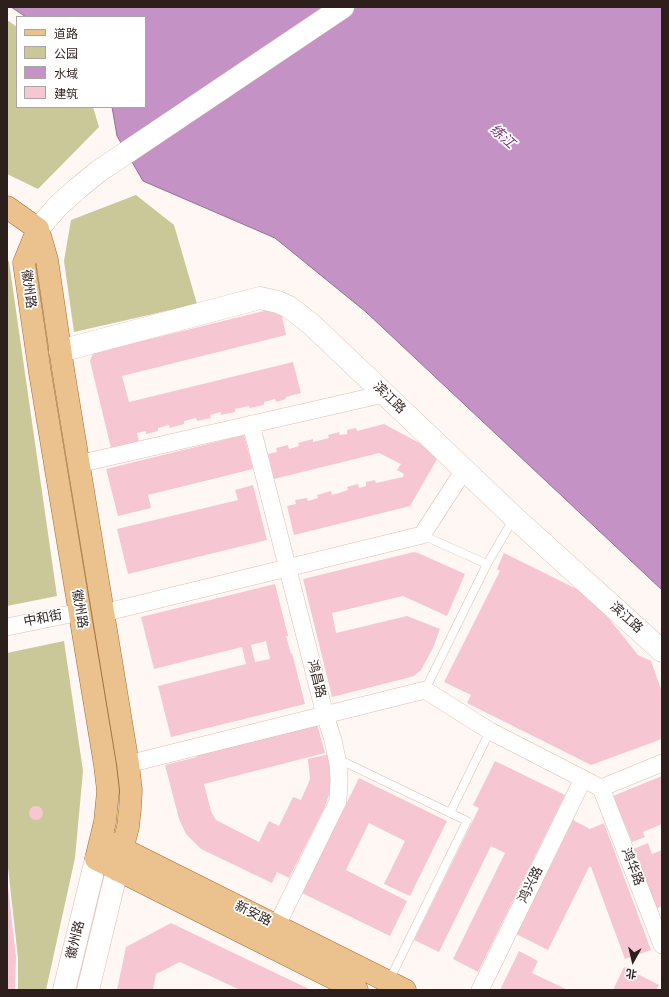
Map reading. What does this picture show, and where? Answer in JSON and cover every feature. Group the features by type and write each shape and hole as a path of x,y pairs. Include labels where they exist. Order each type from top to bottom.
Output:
{"main road":[{"path":"8,208 38,229"},
{"name":"徽州路","path":"38,229 47,260 78,464 128,764 131,790 130,808 128,827 117,870"},
{"name":"徽州路","path":"38,229 24,263 40,373 104,758 108,791 105,822 96,859"},
{"name":"新安路","path":"101,838 397,986"},
{"name":"新安路","path":"96,859 357,990"}],"street":[{"path":"38,229 58,206 99,171 343,7"},
{"name":"滨江路","path":"60,351 260,298 269,299 289,307 311,324 514,518 662,651"},
{"path":"78,464 384,394"},
{"name":"鸿昌路","path":"251,424 325,715 333,740 338,779 338,801 277,926"},
{"path":"103,613 422,535 464,470"},
{"name":"中和街","path":"7,627 80,612"},
{"path":"128,764 425,690 490,731 601,788 662,763"},
{"name":"鸿兴路","path":"480,990 583,779"},
{"name":"鸿华路","path":"601,788 662,945"},
{"name":"徽州路","path":"64,990 96,859"},
{"name":"徽州路","path":"88,990 117,870"}],"lane":[{"path":"425,690 487,564 514,518"},
{"path":"422,535 487,564"},
{"path":"450,813 490,731"},
{"path":"336,758 467,822 397,986"}],"green space":[{"path":"7,20 16,26 16,108 93,108 99,127 38,189 7,174"},
{"path":"136,195 174,225 197,304 74,332 64,261 71,220"},
{"path":"7,259 9,262 57,596 7,606"},
{"path":"64,641 83,771 75,858 46,990 18,990 18,958 7,858 7,653"}],"water":[{"name":"练江","path":"11,7 662,7 662,590 366,312 275,238 143,181 117,136 112,108 146,108 146,16 24,16"}],"building":[{"path":"280,307 286,335 122,376 129,402 293,362 301,393 286,397 286,399 276,402 275,399 264,402 264,405 235,409 235,412 221,415 221,412 210,415 211,418 197,421 196,418 184,421 184,424 170,428 169,425 158,428 158,431 146,434 146,431 137,433 139,441 111,448 90,361 93,353"},
{"path":"384,424 440,454 410,506 294,535 287,506 296,504 295,500 307,498 308,501 318,498 317,495 331,491 332,495 348,490 347,487 358,484 359,488 366,486 366,482 375,480 376,483 403,477 404,474 397,470 401,464 379,453 274,479 268,454 277,452 276,448 288,445 289,449 299,446 298,443 313,439 313,442 329,438 328,435 339,432 340,435 347,434 347,430 356,428 357,431"},
{"path":"244,435 253,469 148,495 151,508 118,516 106,469"},
{"path":"253,485 267,540 128,574 117,529 238,500 235,490"},
{"path":"414,552 465,574 447,616 403,596 332,613 336,633 407,616 440,629 433,648 421,670 414,676 332,697 303,579"},
{"path":"504,553 591,596 638,655 651,661 662,692 662,739 591,765 467,703 471,695 444,682 500,571 497,569"},
{"path":"275,584 288,636 286,636 291,654 292,653 305,704 171,737 158,686 246,664 242,647 154,669 141,617","holes":["266,641 270,659 255,662 251,645"]},
{"path":"317,724 325,753 204,784 211,811 216,820 259,842 269,821 279,826 293,797 301,800 310,779 308,759 330,754 331,789 324,809 289,878 277,872 272,883 201,849 186,834 179,819 165,765 197,757 196,755"},
{"path":"495,761 565,795 478,972 453,959 505,853 491,846 439,952 414,940 479,808 473,805"},
{"path":"662,776 662,824 643,832 645,837 632,842 613,796"},
{"path":"359,778 447,821 410,896 384,884 405,841 369,823 346,870 407,901 390,936 302,893"},
{"path":"36,806 41,808 43,813 41,818 36,820 31,818 29,813 31,808"},
{"path":"573,820 590,829 604,823 651,950 625,959 591,867 589,867 548,950 516,934"},
{"path":"648,843 652,854 662,850 662,906 656,909 631,850"},
{"path":"7,887 16,957 15,990 8,990"},
{"path":"171,923 311,990 240,990 180,962 156,974 153,990 117,990 126,947"},
{"path":"519,951 538,961 532,973 568,990 500,990"},
{"path":"624,967 659,985 656,990 613,990"}]}
